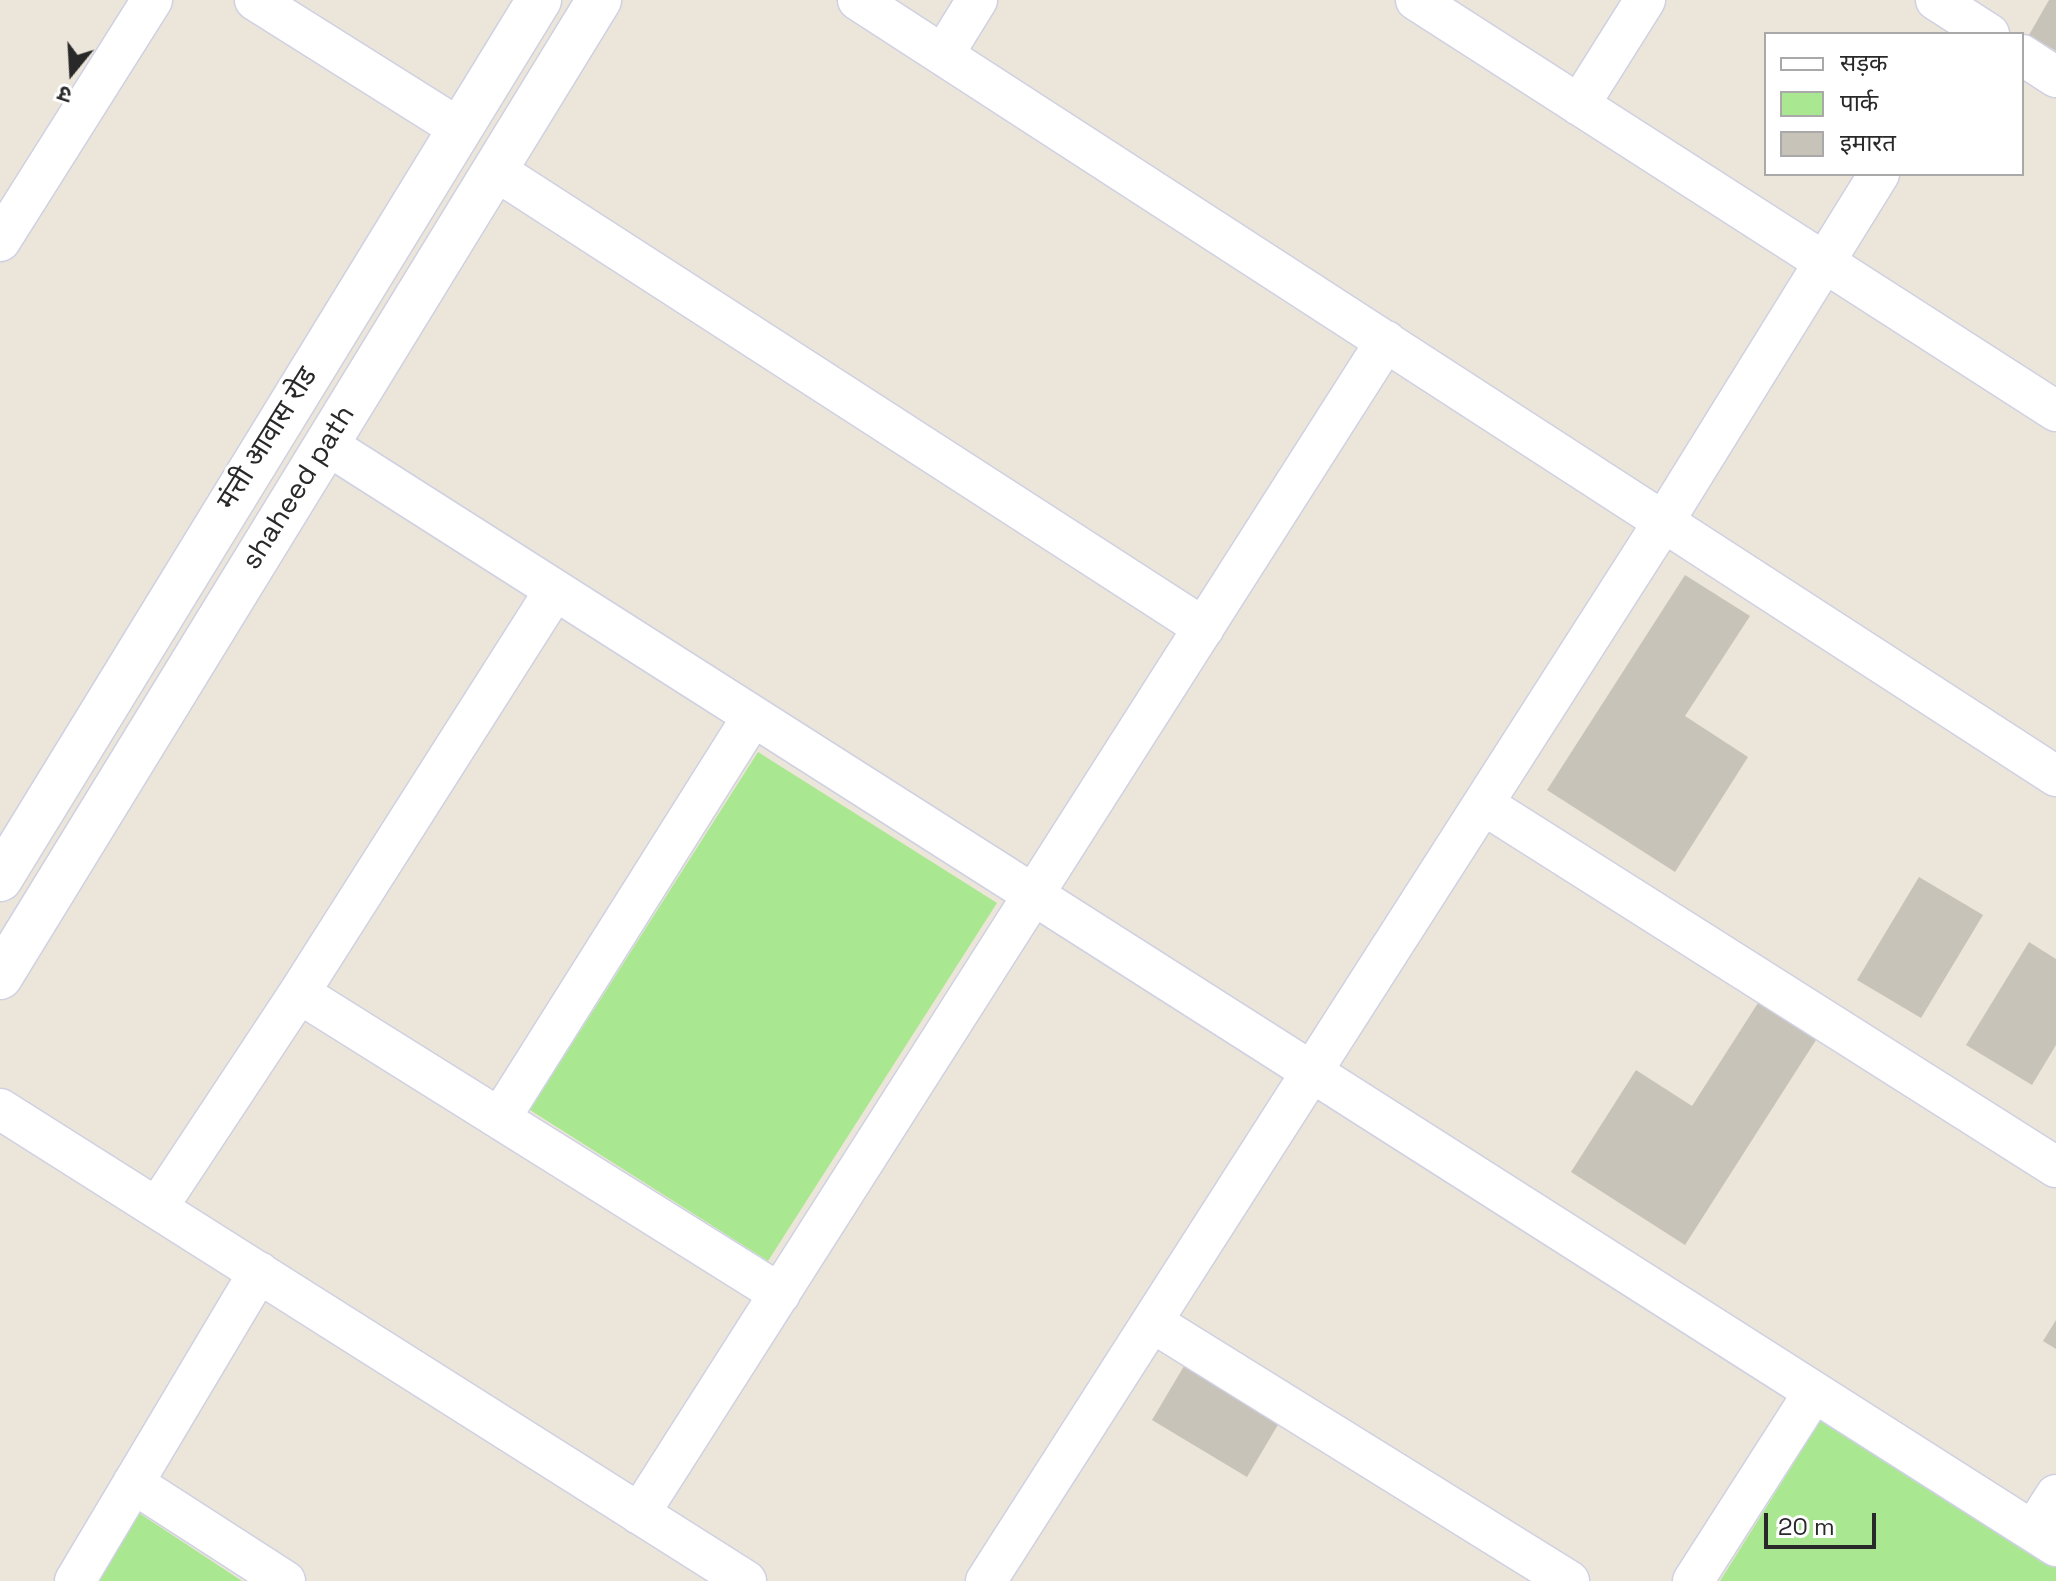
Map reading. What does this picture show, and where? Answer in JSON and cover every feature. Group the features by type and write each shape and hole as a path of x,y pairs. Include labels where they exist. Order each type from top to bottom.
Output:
{"street":[{"path":"4,226 152,0"},
{"path":"255,0 460,129"},
{"name":"मंत्ती आवास रोड","path":"6,853 539,0"},
{"name":"shaheed path","path":"0,977 599,0"},
{"path":"858,0 2056,776"},
{"path":"943,55 977,0"},
{"path":"1416,0 2056,411"},
{"path":"1579,105 1645,0"},
{"path":"1936,0 1979,23"},
{"path":"2024,56 2056,77"},
{"path":"495,170 1204,628"},
{"path":"986,1581 1664,521 1878,176"},
{"path":"639,1514 1386,341"},
{"path":"326,444 2044,1539 2056,1495"},
{"path":"157,1208 299,993 555,590"},
{"path":"500,1118 753,716"},
{"path":"1483,804 2056,1167"},
{"path":"299,993 780,1294"},
{"path":"0,1109 746,1581"},
{"path":"75,1581 259,1272"},
{"path":"1152,1322 1569,1581"},
{"path":"1693,1581 1814,1392"},
{"path":"133,1483 285,1581"}],"green space":[{"path":"758,752 997,903 768,1261 530,1110"},
{"path":"1821,1420 2056,1567 2056,1581 1720,1581"},
{"path":"139,1513 242,1581 98,1581"}],"building":[{"path":"2049,0 2056,0 2056,51 2029,35"},
{"path":"1685,575 1750,616 1685,716 1748,757 1675,872 1547,790"},
{"path":"1919,877 1983,915 1921,1018 1857,980"},
{"path":"2029,942 2056,959 2056,1045 2032,1085 1966,1045"},
{"path":"1758,1003 1816,1040 1685,1245 1571,1172 1636,1070 1692,1106"},
{"path":"2056,1320 2056,1349 2043,1341"},
{"path":"1184,1366 1279,1423 1247,1477 1152,1420"}]}
